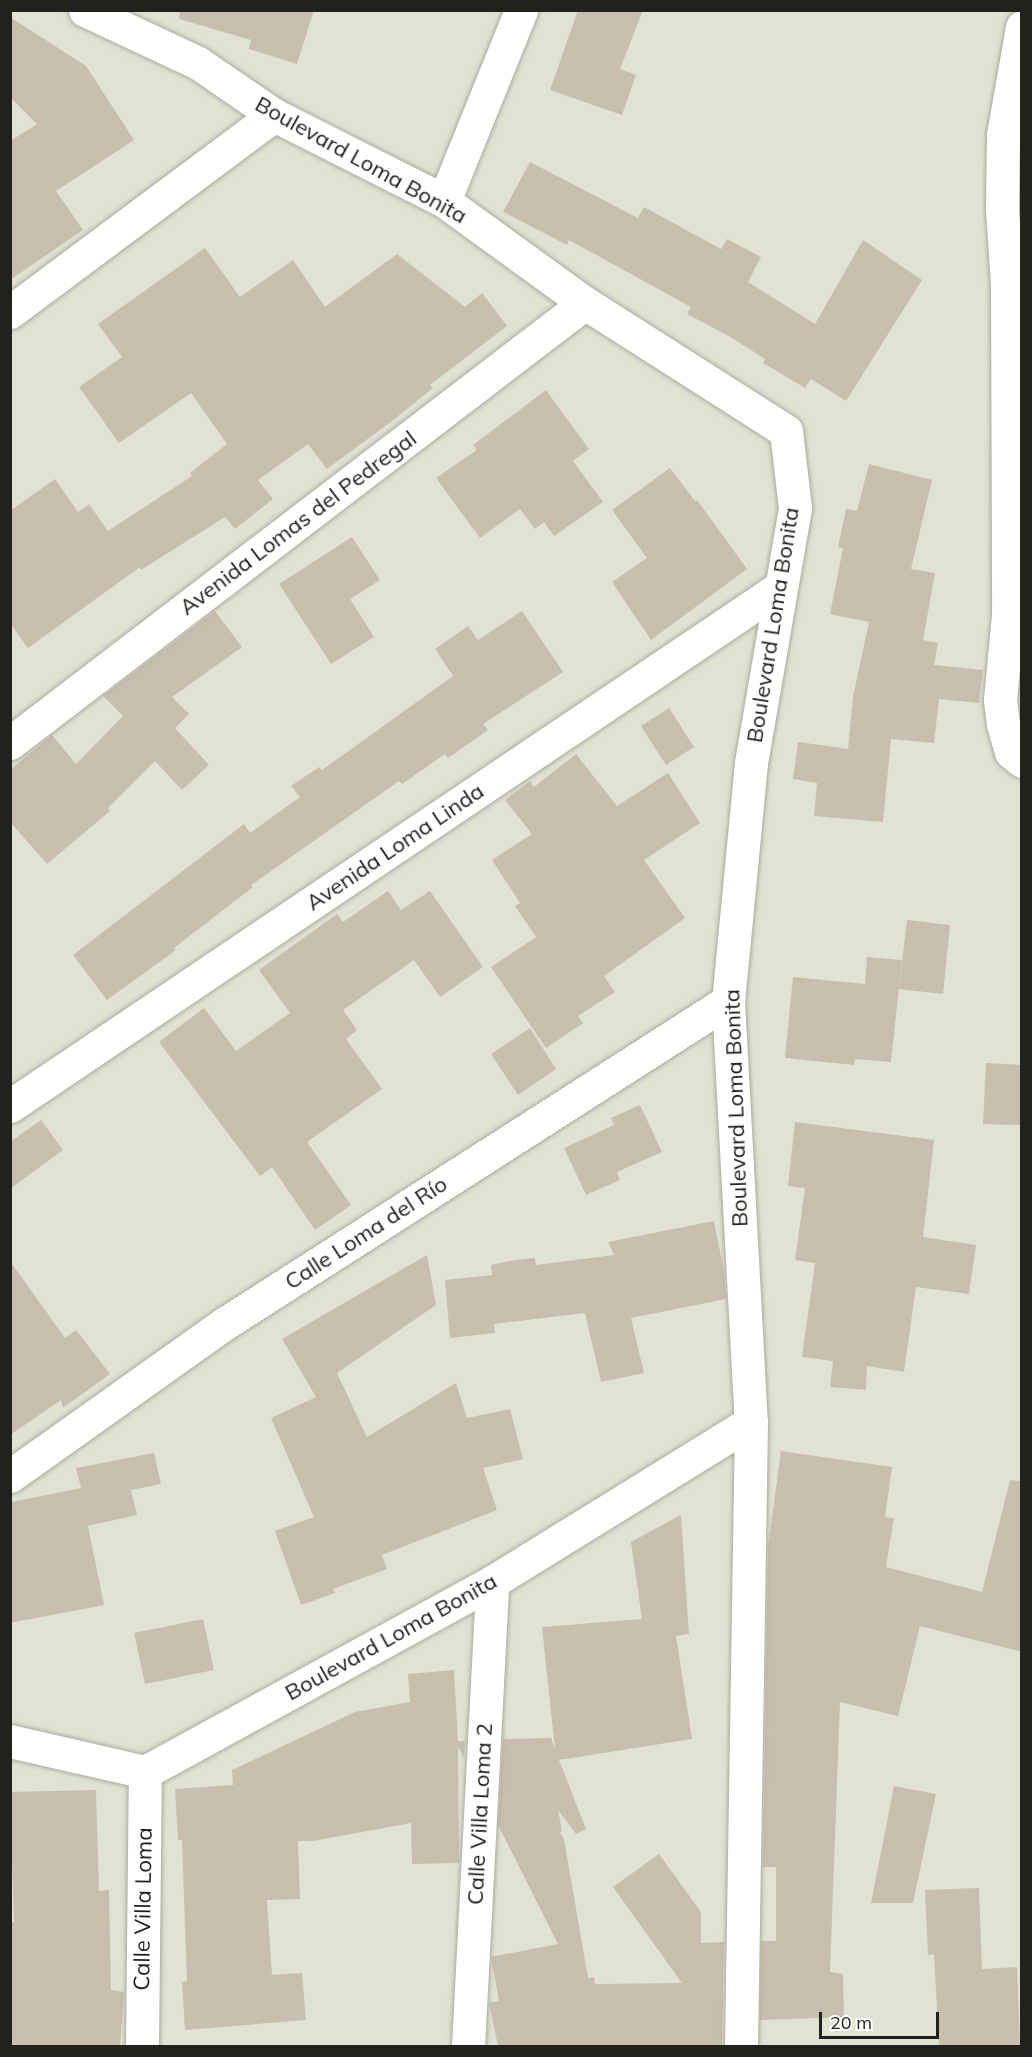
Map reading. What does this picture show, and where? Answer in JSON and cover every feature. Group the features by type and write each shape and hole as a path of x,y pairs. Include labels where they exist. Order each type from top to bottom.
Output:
{"street":[{"name":"Boulevard Loma Bonita","path":"85,10 198,63 274,115 444,201 585,303 786,431 795,508 779,588 751,763 728,1001 751,1422 741,2046"},
{"path":"444,201 521,10"},
{"path":"1022,27 1003,135 1002,209 1007,285 1008,615 1000,700 1003,724 1011,752 1022,760"},
{"path":"10,312 274,115"},
{"name":"Avenida Lomas del Pedregal","path":"10,744 585,303"},
{"name":"Avenida Loma Linda","path":"10,1106 779,588"},
{"name":"Calle Loma del Río","path":"10,1476 224,1324 728,1001"},
{"name":"Boulevard Loma Bonita","path":"145,1772 492,1582 751,1422"},
{"name":"Calle Villa Loma 2","path":"468,2046 492,1582"},
{"path":"10,1741 145,1772"},
{"name":"Calle Villa Loma","path":"142,2046 145,1772"}],"building":[{"path":"180,10 314,10 297,64 249,49 251,40 179,19"},
{"path":"578,10 643,10 620,69 636,75 622,115 550,90"},
{"path":"10,17 86,66 134,140 56,191 83,230 10,280 10,141 37,124 10,97"},
{"path":"530,162 638,218 644,207 721,249 727,239 761,257 748,282 815,324 863,240 922,280 846,401 811,379 805,388 763,363 765,359 727,335 687,314 691,307 569,240 567,245 503,212"},
{"path":"205,248 240,297 293,260 325,307 397,254 465,307 482,293 507,326 430,385 433,388 392,421 327,469 308,444 258,480 273,499 235,529 225,517 141,570 140,567 28,648 10,623 10,511 55,479 78,512 89,504 108,531 192,476 190,473 227,444 191,393 119,443 79,387 122,357 98,324"},
{"path":"546,390 589,449 573,461 603,502 554,536 544,522 535,529 520,509 480,538 436,478 477,450 473,445"},
{"path":"869,464 932,480 911,569 935,573 923,640 938,643 934,665 983,670 979,703 939,699 934,743 891,739 883,822 814,816 817,783 793,779 798,742 848,749 853,697 869,622 830,614 843,548 838,547 846,509 857,511"},
{"path":"670,468 695,501 697,500 747,569 651,640 612,582 647,558 612,510"},
{"path":"352,537 380,580 350,599 374,637 331,664 279,584"},
{"path":"215,611 242,647 172,697 189,714 175,728 209,765 182,790 155,761 108,808 110,811 47,864 10,822 10,770 52,735 76,764 123,716 103,696"},
{"path":"522,611 563,672 483,724 488,730 448,758 445,754 402,784 399,781 251,885 253,887 174,948 176,950 107,1000 73,955 244,824 250,833 300,797 291,786 319,767 322,770 453,676 435,649 468,626 478,640"},
{"path":"669,708 694,747 666,765 641,726"},
{"path":"576,754 617,806 668,773 700,823 644,860 685,918 604,976 615,992 578,1016 583,1023 546,1048 491,967 536,937 515,906 520,903 492,860 532,834 505,800 530,781 534,787"},
{"path":"388,891 401,910 430,891 483,967 440,997 414,960 343,1010 357,1030 346,1039 382,1089 307,1142 351,1205 315,1230 272,1167 260,1176 159,1042 204,1008 236,1051 290,1013 259,970 337,914 343,922"},
{"path":"907,920 950,925 943,994 899,989"},
{"path":"867,957 902,960 891,1062 855,1059 854,1065 785,1058 793,977 865,984"},
{"path":"530,1028 556,1069 518,1095 491,1054"},
{"path":"986,1063 1022,1065 1022,1125 983,1124"},
{"path":"640,1105 662,1152 617,1172 620,1180 586,1195 564,1148 614,1125 611,1118"},
{"path":"41,1120 63,1150 10,1189 10,1142"},
{"path":"795,1122 934,1140 923,1237 976,1245 969,1294 916,1287 904,1372 867,1366 866,1390 830,1387 833,1361 802,1357 815,1263 795,1260 805,1188 788,1186"},
{"path":"714,1221 724,1272 726,1299 631,1318 644,1373 601,1382 585,1313 494,1324 495,1333 450,1338 445,1280 492,1275 491,1265 509,1261 535,1258 536,1265 614,1255 608,1242"},
{"path":"427,1255 436,1305 337,1373 367,1437 456,1383 467,1418 510,1409 523,1459 483,1468 497,1510 382,1555 387,1569 333,1589 335,1593 301,1605 275,1531 314,1517 271,1418 316,1397 282,1339"},
{"path":"10,1261 65,1338 76,1330 110,1374 63,1408 61,1400 10,1435"},
{"path":"781,1451 892,1467 885,1517 894,1518 886,1567 982,1592 1010,1480 1022,1481 1022,1652 920,1626 898,1716 840,1702 830,1972 843,1974 844,2017 760,2020 761,1941 776,1941 776,1867 763,1867 768,1547"},
{"path":"154,1453 161,1484 131,1490 137,1515 88,1526 104,1605 10,1623 11,1502 81,1488 76,1468"},
{"path":"681,1515 689,1634 676,1636 692,1739 559,1760 586,1829 576,1834 558,1810 562,1831 560,1832 564,1839 588,1978 594,1977 595,1984 682,1983 613,1887 659,1854 701,1912 701,1943 724,1942 722,2046 498,2046 489,2003 499,2001 491,1957 558,1944 498,1825 503,1739 551,1738 555,1749 542,1627 642,1619 631,1542"},
{"path":"203,1619 214,1670 145,1684 134,1633"},
{"path":"454,1670 458,1741 465,1741 464,1758 458,1747 459,1863 412,1864 411,1823 313,1841 298,1841 300,1899 267,1900 272,1975 302,1973 306,2020 185,2030 182,1982 187,1981 182,1840 178,1840 175,1789 233,1785 232,1770 355,1712 410,1702 408,1674"},
{"path":"894,1786 936,1794 913,1903 871,1903"},
{"path":"96,1790 99,1891 109,1890 111,1990 124,1992 120,2046 10,2046 10,1922 14,1922 10,1792"},
{"path":"979,1888 982,1969 1017,1967 1020,2046 939,2046 934,1954 928,1955 925,1890"}]}
